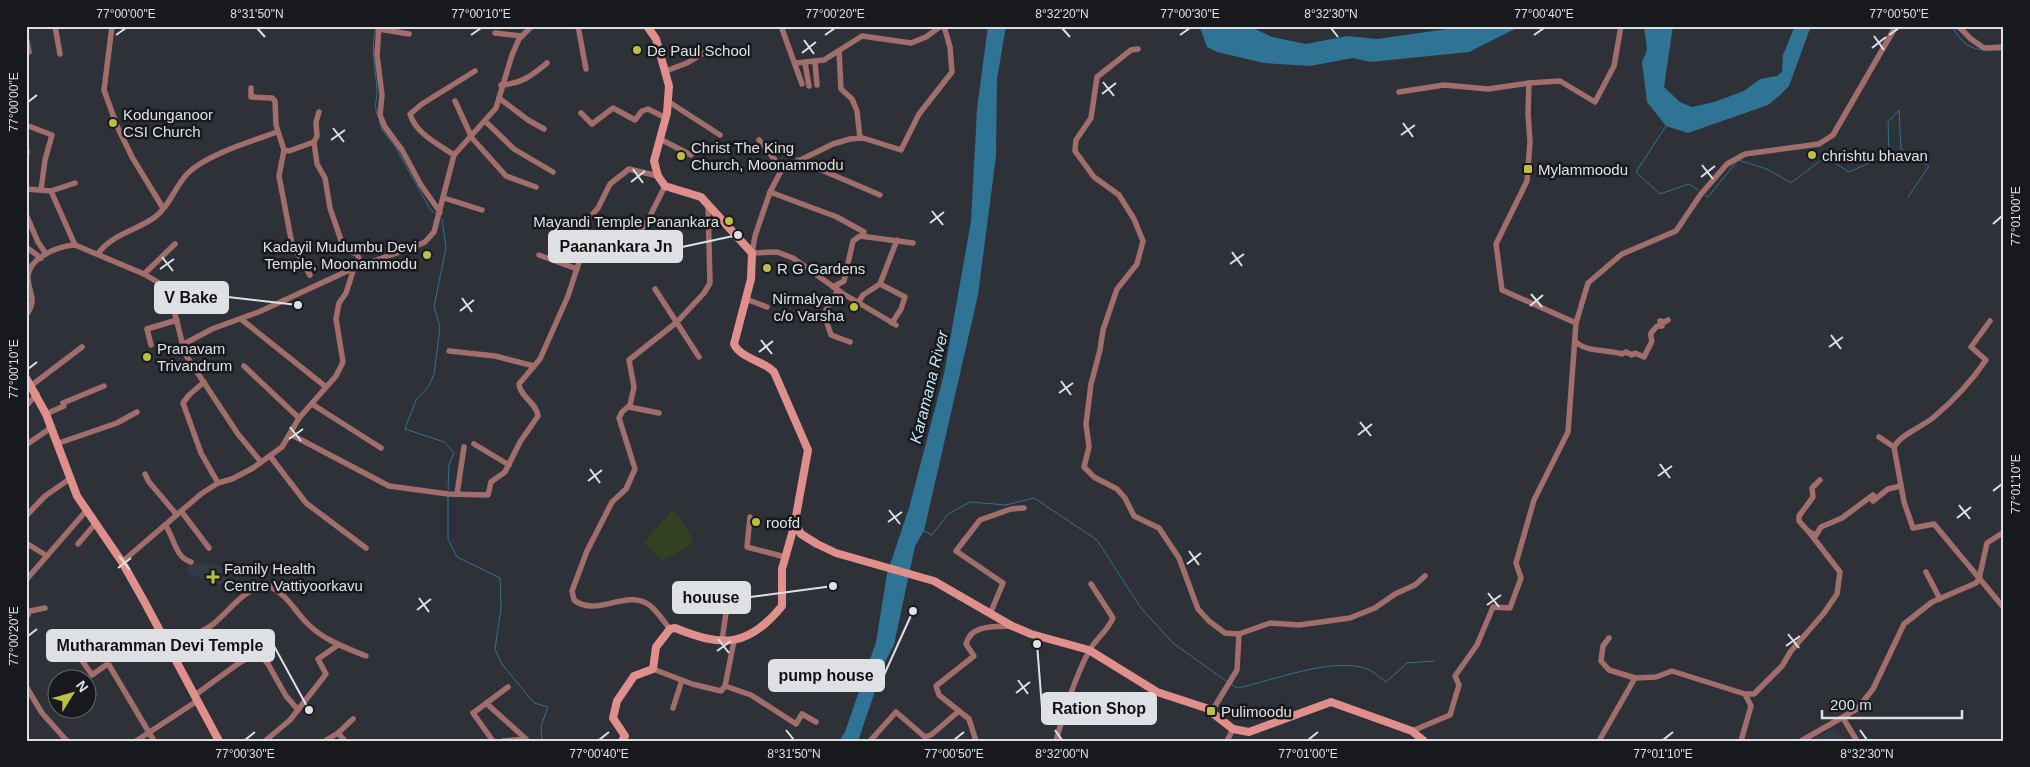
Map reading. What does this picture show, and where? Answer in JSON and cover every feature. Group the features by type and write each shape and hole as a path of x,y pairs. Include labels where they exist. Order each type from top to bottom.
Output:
{"main road":[{"path":"622,741 625,736 613,718 616,701 634,676 653,669 656,648 670,629 674,628 696,637 739,640 754,632 782,606 782,569 796,516 808,450 774,372 768,365 739,352 734,346 751,279 752,253 708,204 690,193 666,186 658,176 654,160 669,102 666,71 656,39 647,26"},
{"path":"26,378 37,394 52,427 71,478 86,511 122,562 170,645 220,741"},
{"path":"796,516 796,525 805,538 836,553 934,581 1012,626 1031,634 1089,650 1157,692 1212,711 1233,729 1250,732 1331,702 1412,731 1424,741"}],"street":[{"path":"55,26 60,54"},
{"path":"112,26 104,90 117,126 132,157 163,208"},
{"path":"182,345 212,329 362,264 425,242 434,232 454,155 472,138 496,108 501,85 512,55 522,36 532,26"},
{"path":"578,26 586,69"},
{"path":"781,26 796,63 802,84"},
{"path":"796,63 824,60 862,36 911,43 926,38 942,26 950,47 952,72 919,114 901,150 860,138 833,144 782,169 770,192 755,236 752,253 777,252 793,258 835,288 894,324 905,297 880,284"},
{"path":"1399,92 1444,85 1488,89 1560,81 1596,102 1614,66 1621,26"},
{"path":"1412,731 1450,715 1459,684 1455,676 1477,645 1493,607 1510,608 1521,578 1516,563 1534,500 1568,432 1576,323 1588,283 1622,254 1676,231 1701,194 1727,164 1745,154 1819,144 1827,141 1833,135 1896,26"},
{"path":"1958,26 1971,39 1984,48 2004,47"},
{"path":"409,34 379,28 377,56 382,96 380,115 385,127 402,150 421,185 440,212"},
{"path":"495,33 522,36"},
{"path":"26,36 28,52"},
{"path":"1138,49 1131,50 1097,77 1091,118 1076,140 1075,151 1094,177 1118,195 1134,219 1143,240 1138,264 1117,289 1103,330 1091,384 1086,424 1089,447 1084,467 1094,477 1117,490 1125,498 1134,516 1159,528 1179,558 1198,609 1209,621 1225,633 1239,634 1270,623 1299,625 1350,618 1375,608 1395,594 1415,585 1425,576"},
{"path":"666,71 687,63 709,50"},
{"path":"840,51 840,89 852,100 857,111 860,138"},
{"path":"815,62 817,85"},
{"path":"501,85 516,84 527,79 547,63"},
{"path":"805,63 810,86"},
{"path":"454,155 429,138 413,124 410,114 422,104 475,71"},
{"path":"1529,83 1528,113 1530,142 1527,181 1496,244 1502,290 1576,323"},
{"path":"251,88 251,97 272,98 275,101 277,132 284,150 279,176 292,244 310,275"},
{"path":"499,98 528,120 544,129"},
{"path":"455,101 472,138 506,176 536,187"},
{"path":"669,102 720,135"},
{"path":"581,113 592,124 613,108 635,120 642,111 648,109 666,118"},
{"path":"319,112 316,122 317,136 314,142 317,166 325,178 330,208 344,249 357,254 362,264"},
{"path":"486,122 514,149 553,172"},
{"path":"26,125 52,135 45,160 41,190"},
{"path":"98,254 102,248 156,217 188,174 200,165 233,147 277,132"},
{"path":"660,139 691,155"},
{"path":"759,140 782,169"},
{"path":"284,150 288,151 314,142"},
{"path":"798,160 880,195"},
{"path":"290,434 389,486 457,494 488,495 491,482 505,472 520,442 538,416 536,410 519,388 520,382 540,359 568,296 584,247 585,224 598,208 610,184 629,169 658,176"},
{"path":"26,189 51,191 75,183"},
{"path":"626,251 648,220 666,186"},
{"path":"51,191 74,244"},
{"path":"770,192 837,217 864,232"},
{"path":"444,198 482,210"},
{"path":"670,629 648,604 635,598 615,604 581,605 573,598 572,591 586,551 612,502 626,489 634,469 620,418 622,412 629,407 634,387 629,363 630,358 676,322 704,293 710,283 708,204"},
{"path":"26,214 44,256"},
{"path":"850,342 831,335 824,314 835,288 844,281 853,241 860,236 913,243"},
{"path":"858,303 863,295 880,284 897,240"},
{"path":"26,316 34,299 27,277 34,264 57,247 74,244 157,281 172,302 185,354 238,434 261,462"},
{"path":"144,274 175,244"},
{"path":"26,247 44,256"},
{"path":"539,255 577,269"},
{"path":"122,562 144,545 164,525 218,483 232,479 282,447 300,418 336,376 343,362 336,319 339,303 346,293 354,268"},
{"path":"655,289 699,357"},
{"path":"746,299 767,307"},
{"path":"241,318 326,387"},
{"path":"152,345 147,329 177,320"},
{"path":"1575,341 1578,345 1597,350 1622,354 1626,352 1632,355 1635,353 1644,357 1652,341 1650,338 1652,329 1662,326 1660,321 1666,322 1668,320"},
{"path":"1990,320 1971,348 1986,360 1980,369 1956,398 1921,427 1897,441 1894,447 1904,502 1913,528 1934,524 1979,579 1991,590 2004,608"},
{"path":"32,385 82,346"},
{"path":"449,351 495,356 534,366"},
{"path":"244,366 300,418"},
{"path":"204,382 183,403 201,453 218,483"},
{"path":"46,414 64,406 63,403 104,386"},
{"path":"26,406 37,394"},
{"path":"312,404 381,448"},
{"path":"629,407 659,413"},
{"path":"58,443 117,423 137,412"},
{"path":"26,445 52,427"},
{"path":"1879,437 1894,447"},
{"path":"474,444 509,465"},
{"path":"457,494 464,447"},
{"path":"270,456 306,503 366,548"},
{"path":"145,474 149,482 209,548"},
{"path":"26,516 45,496 71,478"},
{"path":"1608,638 1603,646 1601,661 1609,670 1635,678 1656,677 1672,671 1745,694 1754,694 1782,666 1791,651 1824,614 1837,594 1840,572 1810,532 1799,521 1799,516 1809,506 1813,497 1812,488 1820,480"},
{"path":"1810,532 1816,535 1821,527 1842,518 1873,495 1873,501 1888,489 1901,486"},
{"path":"990,614 1003,582 956,551 980,520 1011,509 1024,508"},
{"path":"26,580 86,511"},
{"path":"750,518 747,547 785,558"},
{"path":"78,544 95,524"},
{"path":"164,525 177,551 186,561 191,562"},
{"path":"1801,741 1857,709 1873,689 1904,624 1932,602 1976,583 1979,579 1987,543 2004,532"},
{"path":"26,543 47,556"},
{"path":"1926,572 1940,599"},
{"path":"1056,741 1075,684 1089,650 1109,627 1113,618 1091,584"},
{"path":"170,645 212,625 251,592 264,586 277,589 287,597 305,621 338,645 366,656"},
{"path":"722,640 728,600"},
{"path":"26,618 30,611 45,608"},
{"path":"976,741 973,726 959,710 939,695 936,690 937,683 974,656 966,644 974,631 983,628 1012,626"},
{"path":"1212,711 1237,670 1239,634"},
{"path":"68,640 92,675 106,665 109,665 154,741"},
{"path":"653,669 682,680 721,691 725,686 734,640"},
{"path":"265,741 298,710 326,674 318,659 338,645"},
{"path":"136,741 196,698 239,663 258,652 286,696 298,710"},
{"path":"1599,741 1635,678"},
{"path":"673,708 682,680"},
{"path":"725,686 751,695 796,724 802,714 816,722"},
{"path":"493,741 473,713 508,687"},
{"path":"27,688 42,713 67,741"},
{"path":"1740,741 1751,706 1745,694"},
{"path":"486,703 526,739 503,741"},
{"path":"870,741 896,712 925,737 931,735 959,710"},
{"path":"1843,718 1857,741"},
{"path":"325,741 338,733 353,719"},
{"path":"1227,741 1233,729"},
{"path":"338,733 345,741"}],"shaded area":[{"name":"Family Health Centre Vattiyoorkavu","path":"189,563 211,564 224,568 228,580 220,585 186,572"},
{"path":"1835,728 1845,741 1812,740"}],"green space":[{"path":"674,509 691,535 692,544 662,561 644,542"}],"water":[{"path":"988,26 1006,26 997,79 996,156 978,295 924,531 915,546 894,645 885,662 858,741 839,741 845,732 876,642 887,574 909,508 944,374 971,221 977,109"},
{"path":"1197,26 1253,28 1272,37 1306,44 1347,36 1377,39 1468,26 1521,26 1469,52 1370,62 1353,58 1310,66 1264,63 1217,52 1207,47 1201,30"},
{"path":"1644,26 1673,26 1664,87 1680,102 1692,107 1714,102 1744,91 1760,79 1777,76 1782,72 1783,55 1795,26 1811,26 1789,86 1779,96 1768,105 1688,133 1666,126 1647,102 1642,62 1647,50"}],"waterway":[{"path":"1952,26 1962,40 1973,48 2004,50"},
{"path":"376,28 373,51 377,114"},
{"path":"1705,195 1708,197 1738,160 1767,169 1791,183 1825,157 1849,172 1889,154 1888,122 1899,110 1901,149 1929,166 1908,197"},
{"path":"379,120 382,130 395,146 430,209 436,214"},
{"path":"1666,126 1636,172 1660,194 1689,184 1698,190"},
{"path":"442,219 446,248 434,307 440,327 434,374 429,386 416,400 405,429 444,442 454,453 449,465 448,490"},
{"path":"448,497 448,539 457,557 500,578 501,608 495,649 501,663 534,703 548,707 541,726 542,741"},
{"path":"924,531 932,535 948,514 970,502 1006,505 1034,498 1097,540 1141,608 1173,643 1226,681"},
{"path":"1232,685 1238,688 1320,667 1338,666 1353,666 1367,669 1386,682 1407,663 1434,661"}],"place":[{"name":"De Paul School","path":"637,50"},
{"name":"Kodunganoor CSI Church","path":"113,123"},
{"name":"chrishtu bhavan","path":"1812,155"},
{"name":"Christ The King Church, Moonammodu","path":"681,156"},
{"name":"Mylammoodu","path":"1528,169"},
{"name":"Mayandi Temple Panankara","path":"729,221"},
{"name":"Paanankara Jn","path":"738,235"},
{"name":"Kadayil Mudumbu Devi Temple, Moonammodu","path":"427,255"},
{"name":"R G Gardens","path":"767,268"},
{"name":"V Bake","path":"298,305"},
{"name":"Nirmalyam c/o Varsha","path":"854,307"},
{"name":"Pranavam Trivandrum","path":"147,357"},
{"name":"roofd","path":"756,522"},
{"name":"Family Health Centre Vattiyoorkavu","path":"213,577"},
{"name":"houuse","path":"833,586"},
{"name":"pump house","path":"913,611"},
{"name":"Ration Shop","path":"1037,644"},
{"name":"Mutharamman Devi Temple","path":"309,710"},
{"name":"Pulimoodu","path":"1211,711"}],"water label":[{"name":"Karamana River","path":"929,387"}]}
